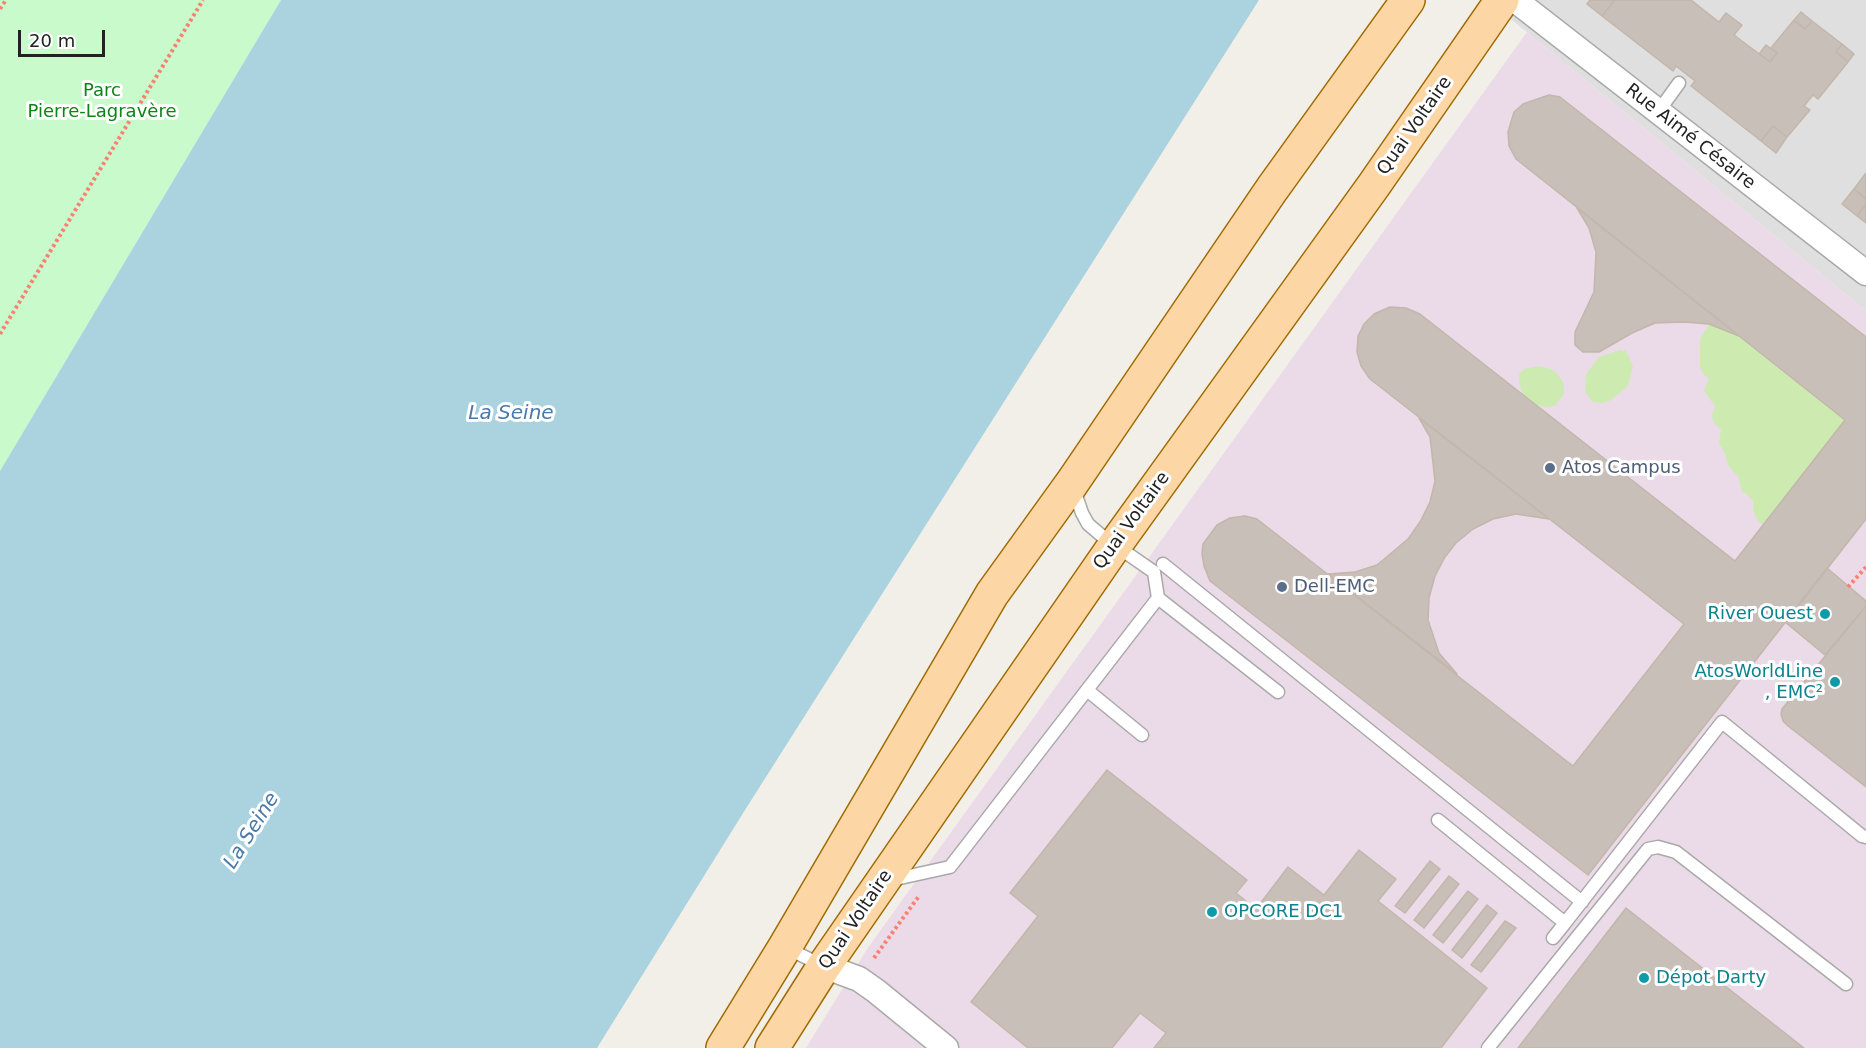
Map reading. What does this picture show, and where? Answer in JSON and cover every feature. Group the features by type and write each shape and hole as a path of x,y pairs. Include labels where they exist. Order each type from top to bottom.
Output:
{"main road":[{"path":"723,1048 785,947 992,594 1072,483 1272,189 1408,0"},
{"name":"Quai Voltaire","path":"772,1048 824,966 1115,544 1374,185 1502,0"}],"street":[{"name":"Rue Aimé Césaire","path":"1515,0 1866,273"},
{"path":"824,966 859,979 946,1048"}],"lane":[{"path":"1658,112 1679,83"},
{"path":"1072,483 1088,524 1154,572 1158,598 1278,692"},
{"path":"1163,564 1582,902"},
{"path":"882,882 950,867 1158,598"},
{"path":"1087,690 1142,735"},
{"path":"1553,938 1722,722 1866,837"},
{"path":"1438,820 1565,923"},
{"path":"1488,1048 1648,849 1658,847 1676,852 1845,984"},
{"path":"785,947 824,966"}],"path":[{"path":"0,9 6,0"},
{"path":"0,334 203,0"},
{"path":"1848,587 1866,567"}],"shaded area":[{"path":"1486,0 1866,0 1866,311 1527,32"},
{"path":"1527,32 1866,311 1866,1048 806,1048 867,949"}],"green space":[{"name":"Parc Pierre-Lagravère","path":"0,0 281,0 0,471"},
{"path":"1709,324 1739,336 1845,420 1763,525 1756,518 1753,500 1742,491 1738,476 1727,462 1719,443 1721,430 1714,423 1712,416 1715,406 1704,391 1709,378 1703,374 1700,367 1700,339"},
{"path":"1620,350 1626,351 1633,366 1628,386 1611,400 1603,403 1593,402 1585,390 1586,374 1599,357"},
{"path":"1539,366 1557,373 1564,384 1564,394 1555,406 1536,405 1523,395 1519,374 1524,369"}],"water":[{"name":"La Seine","path":"281,0 1259,0 745,810 597,1048 0,1048 0,471"}],"building":[{"path":"1590,0 1614,1 1602,16 1587,4"},
{"path":"1612,0 1691,0 1719,22 1726,13 1742,25 1734,35 1770,62 1777,53 1771,48 1794,20 1805,29 1812,21 1842,44 1836,52 1848,62 1818,99 1813,95 1804,106 1810,110 1787,137 1773,126 1761,141 1691,86 1695,81 1676,66 1673,71 1602,16 1614,1"},
{"path":"1801,12 1812,21 1805,29 1794,20"},
{"path":"1842,44 1854,54 1848,62 1836,52"},
{"path":"1766,45 1777,53 1770,62 1759,54"},
{"name":"Atos Campus","path":"1549,95 1560,97 1866,337 1866,519 1588,875 1210,581 1202,554 1203,544 1217,525 1230,518 1245,516 1257,519 1573,766 1684,624 1370,379 1361,366 1357,352 1358,336 1364,324 1374,314 1390,307 1406,308 1420,314 1735,561 1845,420 1516,159 1509,146 1508,132 1514,112 1523,104"},
{"path":"1773,126 1787,137 1776,153 1761,141"},
{"path":"1866,173 1866,199 1854,189"},
{"path":"1854,189 1866,199 1866,204 1857,216 1842,204"},
{"path":"1866,204 1866,223 1857,216"},
{"path":"1577,208 1739,336 1709,324 1655,323 1599,352 1583,352 1575,345 1575,332 1594,292 1596,252 1589,228"},
{"path":"1419,418 1549,519 1516,514 1493,519 1473,529 1456,543 1445,557 1435,576 1429,598 1428,620 1439,653 1457,674 1328,574 1355,572 1377,565 1408,539 1420,522 1430,502 1435,481 1430,437"},
{"name":"River Ouest","path":"1827,568 1866,601 1866,606 1825,655 1785,622"},
{"name":"AtosWorldLine , EMC²","path":"1866,606 1866,787 1788,726 1781,714 1782,709"},
{"name":"OPCORE DC1","path":"1107,770 1247,880 1236,893 1256,909 1288,867 1324,895 1359,850 1396,879 1378,901 1487,988 1441,1048 1154,1048 1166,1033 1140,1013 1112,1048 1028,1048 971,1002 1038,916 1010,893"},
{"path":"1430,861 1440,869 1405,913 1395,906"},
{"path":"1449,876 1459,884 1424,928 1414,920"},
{"path":"1468,891 1478,899 1443,943 1433,935"},
{"path":"1487,905 1497,913 1462,958 1452,950"},
{"name":"Dépot Darty","path":"1626,908 1804,1048 1518,1048"},
{"path":"1505,921 1516,928 1481,972 1471,965"}],"place":[{"name":"Atos Campus","path":"1550,468"},
{"name":"Dell-EMC","path":"1282,587"},
{"name":"River Ouest","path":"1825,614"},
{"name":"AtosWorldLine , EMC²","path":"1835,682"},
{"name":"OPCORE DC1","path":"1212,912"},
{"name":"Dépot Darty","path":"1644,978"}]}
